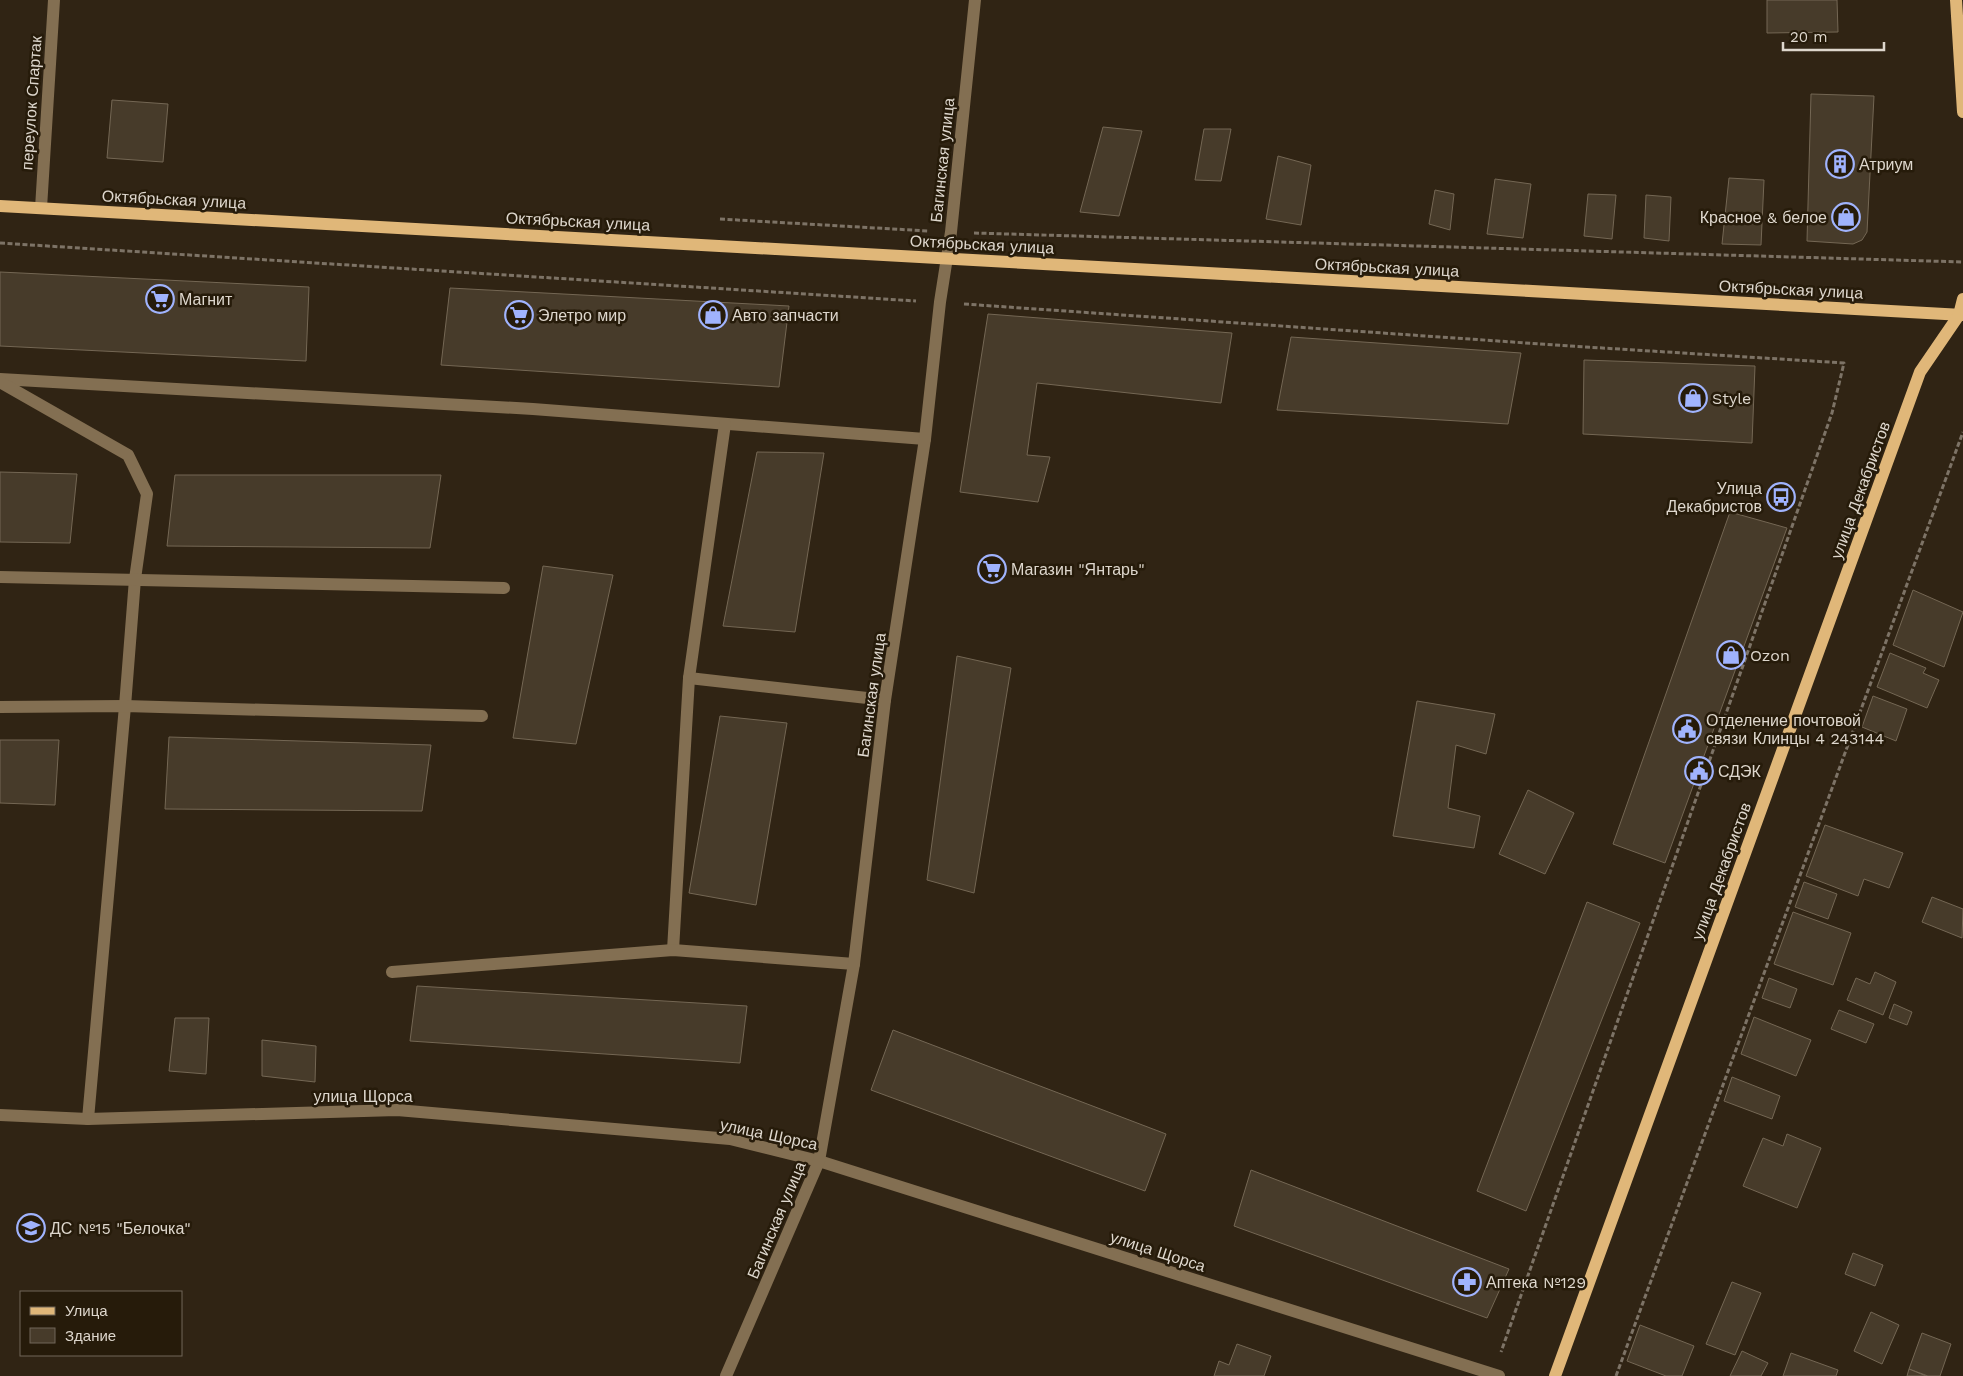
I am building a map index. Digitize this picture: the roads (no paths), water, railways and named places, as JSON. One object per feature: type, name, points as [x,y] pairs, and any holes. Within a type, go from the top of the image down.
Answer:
[{"type":"main road","points":[[1956,0],[1963,112]]},
{"type":"main road","name":"Октябрьская улица","points":[[0,206],[1962,315]]},
{"type":"main road","name":"улица Декабристов","points":[[1555,1376],[1920,372],[1962,315],[1963,299]]},
{"type":"street","name":"переулок Спартак","points":[[41,208],[54,0]]},
{"type":"street","name":"Багинская улица","points":[[726,1376],[819,1161],[854,964],[885,700],[925,438],[940,302],[951,232],[975,0]]},
{"type":"street","points":[[0,381],[533,409],[925,438]]},
{"type":"street","points":[[0,381],[128,455],[147,494],[135,579],[88,1119]]},
{"type":"street","points":[[673,950],[688,678],[725,424]]},
{"type":"street","points":[[0,577],[504,588]]},
{"type":"street","points":[[688,678],[885,700]]},
{"type":"street","points":[[0,707],[125,706],[482,716]]},
{"type":"street","points":[[392,972],[673,950],[854,964]]},
{"type":"street","name":"улица Щорса","points":[[0,1115],[88,1119],[397,1110],[730,1139],[819,1161],[1496,1375]]},
{"type":"place","name":"Атриум","points":[[1840,164]]},
{"type":"place","name":"Красное & белое","points":[[1846,217]]},
{"type":"place","name":"Магнит","points":[[160,299]]},
{"type":"place","name":"Элетро мир","points":[[519,315]]},
{"type":"place","name":"Авто запчасти","points":[[713,315]]},
{"type":"place","name":"Style","points":[[1693,398]]},
{"type":"place","name":"Улица Декабристов","points":[[1781,497]]},
{"type":"place","name":"Магазин \"Янтарь\"","points":[[992,569]]},
{"type":"place","name":"Ozon","points":[[1731,655]]},
{"type":"place","name":"Отделение почтовой связи Клинцы 4 243144","points":[[1687,729]]},
{"type":"place","name":"СДЭК","points":[[1699,771]]},
{"type":"place","name":"ДС №15 \"Белочка\"","points":[[31,1228]]},
{"type":"place","name":"Аптека №129","points":[[1467,1282]]}]
